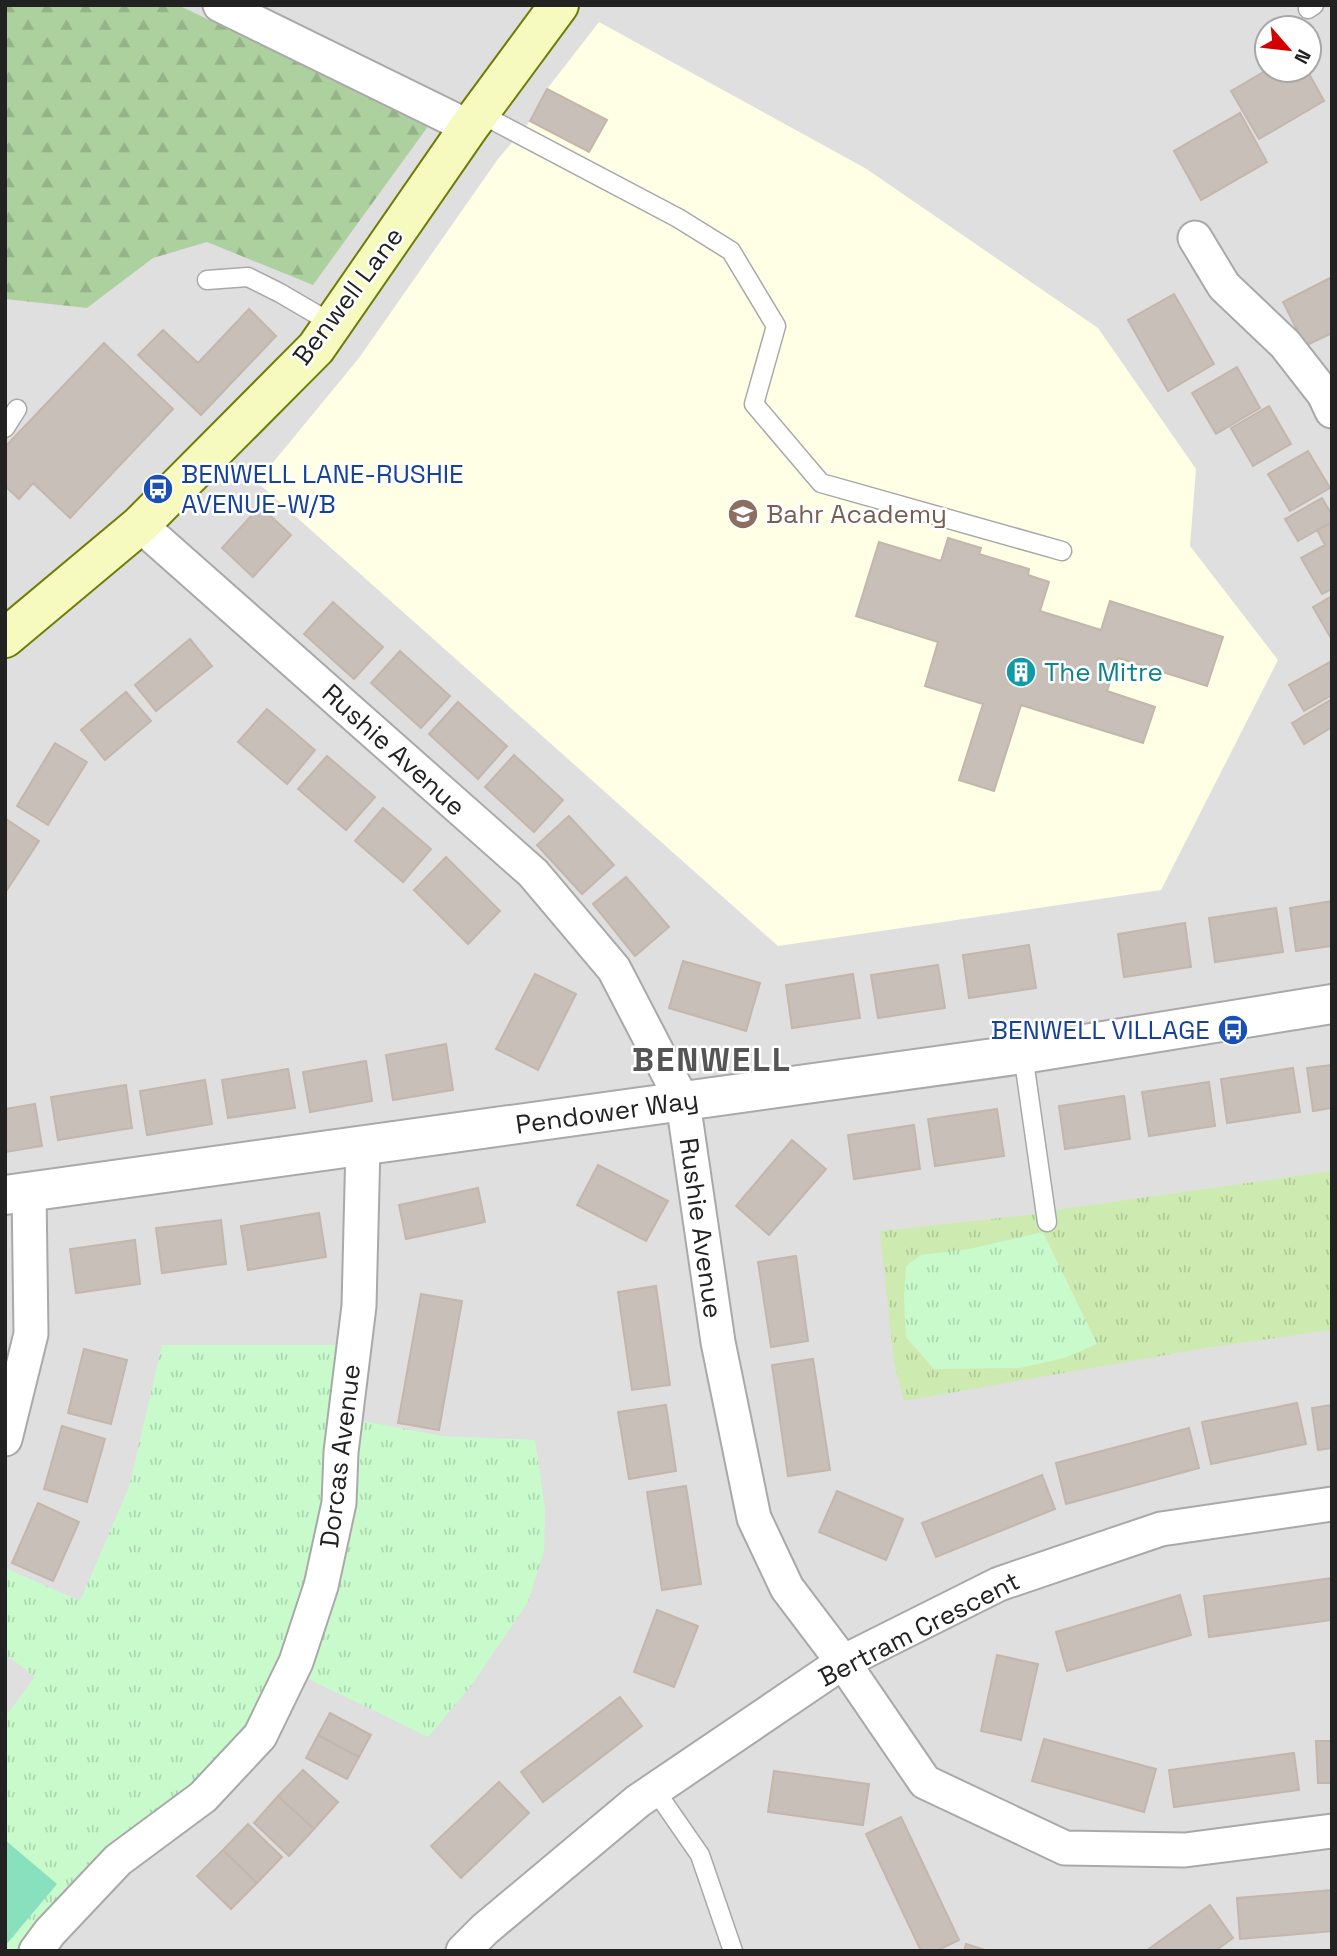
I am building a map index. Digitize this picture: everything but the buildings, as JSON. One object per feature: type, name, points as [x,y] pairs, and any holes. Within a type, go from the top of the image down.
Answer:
[{"type":"main road","name":"Benwell Lane","points":[[5,638],[140,525],[316,348],[474,120],[559,5]]},
{"type":"street","points":[[220,5],[474,120]]},
{"type":"street","points":[[1195,238],[1224,286],[1285,344],[1329,398]]},
{"type":"street","name":"Rushie Avenue","points":[[140,525],[533,873],[614,969],[683,1102],[718,1342],[754,1518],[787,1588],[843,1662],[925,1782],[1065,1848],[1185,1850],[1332,1831]]},
{"type":"street","name":"Pendower Way","points":[[17,1193],[1023,1054],[1332,1004]]},
{"type":"street","name":"Dorcas Avenue","points":[[36,1951],[50,1932],[118,1860],[203,1797],[260,1736],[296,1662],[321,1586],[339,1503],[341,1452],[359,1306],[363,1146]]},
{"type":"street","points":[[5,1439],[31,1334],[17,1193]]},
{"type":"street","name":"Bertram Crescent","points":[[482,1943],[638,1801],[843,1662],[999,1584],[1161,1529],[1332,1504]]},
{"type":"lane","points":[[474,120],[678,218],[731,251],[776,326],[754,404],[821,483],[1062,551]]},
{"type":"lane","points":[[207,280],[248,277],[333,324]]},
{"type":"lane","points":[[5,428],[17,409]]},
{"type":"lane","points":[[1023,1054],[1047,1222]]},
{"type":"lane","points":[[655,1790],[701,1856],[733,1951]]},
{"type":"shaded area","points":[[5,5],[1332,5],[1332,1951],[5,1951]]},
{"type":"shaded area","name":"Bahr Academy","points":[[599,22],[865,168],[1098,328],[1196,469],[1190,546],[1278,660],[1161,890],[778,946],[257,482],[359,358],[498,159],[530,121],[547,89]]},
{"type":"green space","points":[[5,5],[178,5],[429,125],[313,285],[207,242],[153,258],[87,308],[5,299]]},
{"type":"green space","points":[[1332,1171],[1332,1330],[1206,1348],[904,1401],[894,1363],[880,1231],[1037,1214]]},
{"type":"green space","points":[[1043,1232],[1097,1344],[1064,1358],[1020,1368],[934,1369],[906,1337],[906,1266],[921,1255],[969,1249]]},
{"type":"green space","points":[[162,1345],[347,1345],[342,1417],[442,1436],[535,1440],[545,1509],[544,1551],[528,1602],[471,1686],[428,1737],[284,1667],[257,1730],[26,1951],[5,1951],[5,1717],[35,1677],[5,1654],[5,1568],[80,1601],[129,1487]]},
{"type":"green space","points":[[5,1840],[57,1884],[5,1946]]},
{"type":"place","name":"BENWELL LANE-RUSHIE AVENUE-W/B","points":[[158,489]]},
{"type":"place","name":"Bahr Academy","points":[[743,514]]},
{"type":"place","name":"The Mitre","points":[[1021,672]]},
{"type":"place","name":"BENWELL VILLAGE","points":[[1233,1030]]},
{"type":"district","name":"BENWELL","points":[[712,1059]]}]
